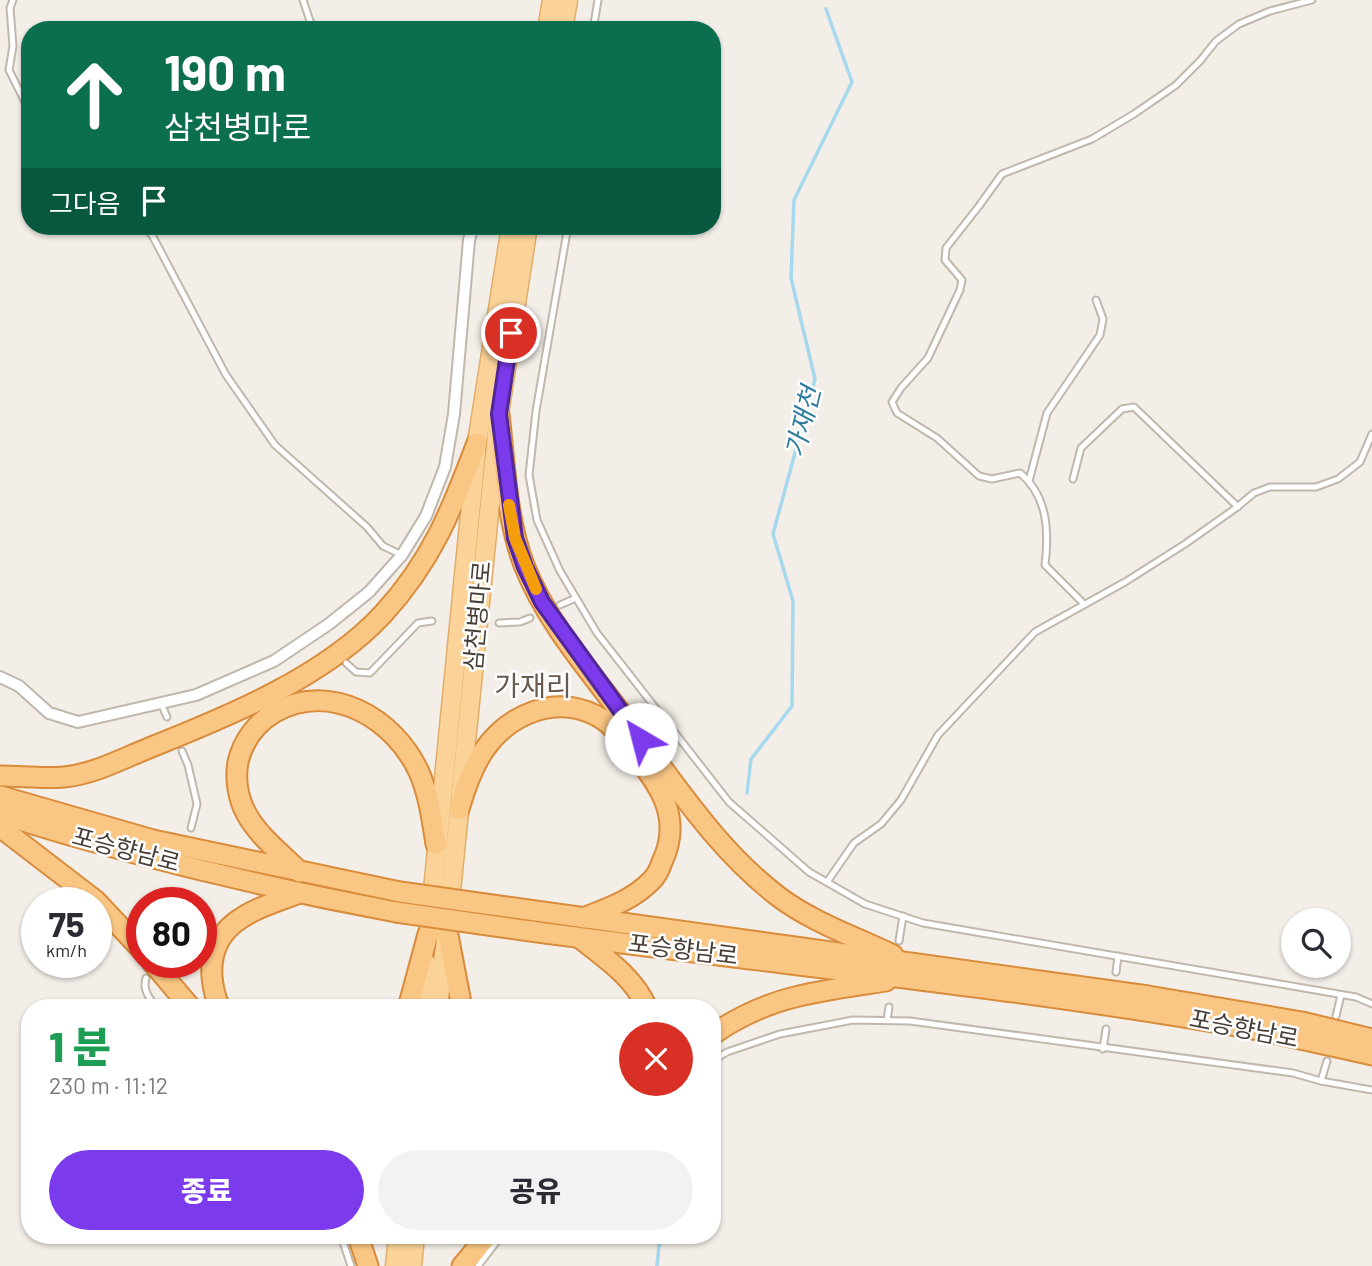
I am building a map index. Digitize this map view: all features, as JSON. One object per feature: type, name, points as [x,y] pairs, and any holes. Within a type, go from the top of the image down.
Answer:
[{"type":"highway","points":[[499,414],[515,538],[542,602],[701,820],[750,874],[782,900],[907,971]]},
{"type":"highway","points":[[0,776],[63,777],[93,771],[201,727],[284,688],[344,648],[382,615],[435,545],[478,443]]},
{"type":"highway","points":[[300,872],[246,814],[238,792],[236,771],[241,750],[253,730],[275,712],[306,701],[327,701],[349,706],[381,723],[394,735],[406,750],[422,780],[429,799],[436,844]]},
{"type":"highway","points":[[460,808],[468,779],[484,750],[515,721],[535,710],[565,706],[581,709],[598,716],[616,730],[662,793],[671,827],[669,848],[654,879],[626,901],[582,918]]},
{"type":"highway","name":"포승향남로","points":[[0,796],[153,840],[400,892],[582,918],[907,971],[1251,1029],[1372,1055]]},
{"type":"highway","name":"포승향남로","points":[[0,814],[146,857],[297,894],[396,912],[580,938],[1149,996],[1302,1022],[1372,1039]]},
{"type":"highway","points":[[0,827],[95,900],[126,933]]},
{"type":"highway","points":[[217,999],[211,966],[215,949],[225,931],[256,909],[297,894]]},
{"type":"highway","points":[[412,999],[438,932]]},
{"type":"highway","points":[[438,932],[459,999]]},
{"type":"highway","points":[[580,938],[629,978],[644,999]]},
{"type":"highway","points":[[721,1029],[750,1011],[779,1000],[907,971]]},
{"type":"highway","points":[[158,978],[181,999]]},
{"type":"highway","points":[[361,1244],[368,1266]]},
{"type":"highway","points":[[462,1266],[480,1244]]},
{"type":"main road","points":[[548,21],[552,0]]},
{"type":"main road","points":[[564,21],[568,0]]},
{"type":"main road","name":"삼천병마로","points":[[438,999],[436,844],[478,443],[510,235]]},
{"type":"main road","name":"삼천병마로","points":[[424,999],[460,808],[499,414],[527,235]]},
{"type":"main road","points":[[395,1266],[397,1244]]},
{"type":"main road","points":[[412,1266],[414,1244]]},
{"type":"street","points":[[0,677],[19,686],[49,713],[78,722],[196,695],[274,661],[315,637],[369,592],[402,555],[426,516],[445,467],[454,414],[470,235]]},
{"type":"lane","points":[[13,0],[10,8],[13,46],[9,70],[21,94]]},
{"type":"lane","points":[[303,0],[310,21]]},
{"type":"lane","points":[[594,21],[598,0]]},
{"type":"lane","points":[[1084,604],[1045,565],[1047,522],[1041,501],[1030,481],[1020,473],[992,479],[979,476],[937,438],[897,413],[892,402],[901,388],[929,358],[960,290],[962,280],[945,260],[946,248],[1002,174],[1092,139],[1134,114],[1176,85],[1216,41],[1239,24],[1270,11],[1312,0]]},
{"type":"lane","points":[[152,235],[226,374],[275,445],[367,527],[383,546],[402,555]]},
{"type":"lane","points":[[566,235],[536,411],[529,475],[537,520],[560,571],[597,633],[729,802],[809,872],[865,904],[923,923],[1356,997],[1372,1004]]},
{"type":"lane","points":[[1030,481],[1047,413],[1100,335],[1103,319],[1096,300]]},
{"type":"lane","points":[[1073,479],[1081,448],[1122,409],[1135,407],[1238,506]]},
{"type":"lane","points":[[827,882],[854,843],[881,824],[901,800],[938,735],[1035,632],[1125,582],[1185,544],[1254,493],[1270,487],[1316,487],[1338,479],[1360,462],[1372,434]]},
{"type":"lane","points":[[560,605],[576,598]]},
{"type":"lane","points":[[499,623],[520,622],[530,618]]},
{"type":"lane","points":[[346,663],[356,672],[370,673],[418,623],[432,621]]},
{"type":"lane","points":[[161,703],[167,717]]},
{"type":"lane","points":[[182,751],[197,804],[191,828]]},
{"type":"lane","points":[[899,941],[903,916]]},
{"type":"lane","points":[[1116,972],[1118,956]]},
{"type":"lane","points":[[146,978],[144,984],[150,999]]},
{"type":"lane","points":[[1336,1016],[1341,995]]},
{"type":"lane","points":[[887,1020],[889,1007]]},
{"type":"lane","points":[[721,1056],[780,1034],[853,1020],[910,1021],[1293,1073],[1372,1090]]},
{"type":"lane","points":[[1104,1049],[1107,1030]]},
{"type":"lane","points":[[1321,1081],[1327,1061]]},
{"type":"lane","points":[[344,1244],[351,1266]]},
{"type":"lane","points":[[478,1266],[495,1244]]},
{"type":"waterway","name":"가재천","points":[[747,793],[751,759],[792,706],[793,601],[773,534],[815,379],[791,278],[794,200],[852,82],[826,9]]},
{"type":"waterway","name":"가재천","points":[[657,1266],[659,1244]]},
{"type":"slow traffic","points":[[509,505],[515,538],[536,589]]},
{"type":"district","name":"가재리","points":[[533,686]]},
{"type":"route","points":[[511,333],[499,414],[515,538],[542,602],[582,661],[641,739]]}]
